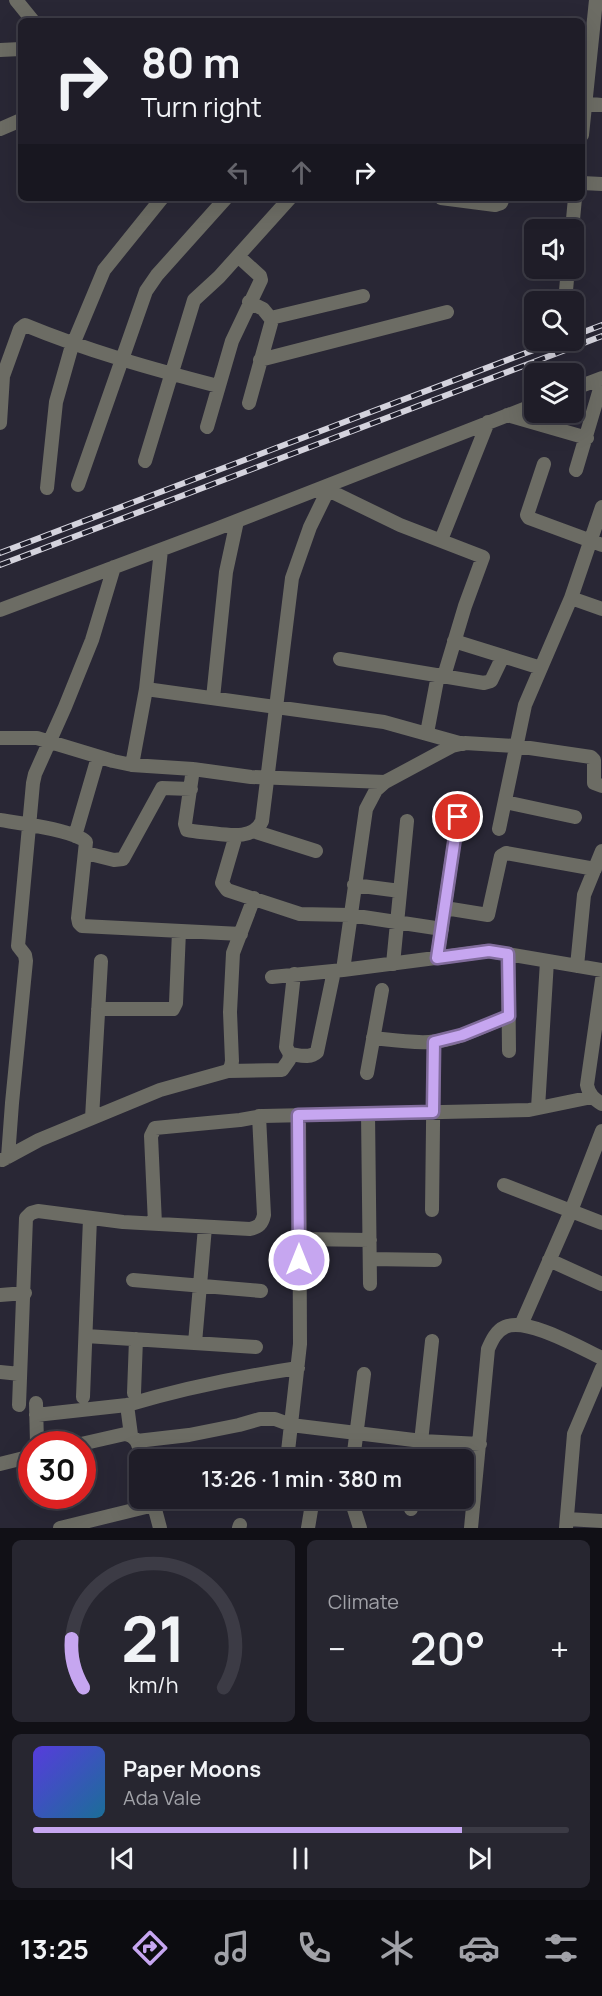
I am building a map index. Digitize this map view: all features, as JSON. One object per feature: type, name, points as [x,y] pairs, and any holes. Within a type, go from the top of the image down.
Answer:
[{"type":"street","points":[[16,0],[31,18]]},
{"type":"street","points":[[585,99],[597,46],[596,0]]},
{"type":"street","points":[[0,50],[18,49]]},
{"type":"street","points":[[585,103],[602,105]]},
{"type":"street","points":[[0,129],[18,121]]},
{"type":"street","points":[[585,183],[602,184]]},
{"type":"street","points":[[47,488],[56,402],[73,345],[104,270],[160,201]]},
{"type":"street","points":[[78,485],[146,291],[157,275],[223,201]]},
{"type":"street","points":[[145,461],[194,300],[238,256],[287,201]]},
{"type":"street","points":[[464,201],[495,205],[502,201]]},
{"type":"street","points":[[573,219],[575,201]]},
{"type":"street","points":[[207,427],[232,341],[259,285],[260,276],[238,256]]},
{"type":"street","points":[[249,403],[272,320],[275,317],[363,296]]},
{"type":"street","points":[[249,303],[263,309],[272,320]]},
{"type":"street","points":[[260,360],[447,312]]},
{"type":"street","points":[[0,423],[1,379],[5,353],[25,325],[73,345],[218,386]]},
{"type":"street","points":[[576,470],[586,438],[597,421],[602,380],[584,386]]},
{"type":"street","points":[[0,610],[330,487],[524,409]]},
{"type":"street","points":[[507,415],[586,438]]},
{"type":"street","points":[[441,540],[488,422]]},
{"type":"street","points":[[544,464],[527,514],[529,518],[596,543]]},
{"type":"street","points":[[330,487],[400,525],[483,556],[441,676],[427,733]]},
{"type":"street","points":[[193,769],[185,828],[191,831],[236,835],[253,831],[259,826],[262,820],[292,578],[310,527],[330,487]]},
{"type":"street","points":[[499,829],[525,705],[596,543],[602,507]]},
{"type":"street","points":[[213,698],[226,572],[237,521]]},
{"type":"street","points":[[132,765],[146,688],[161,550]]},
{"type":"street","points":[[4,1159],[26,961],[18,946],[35,774],[92,640],[114,567]]},
{"type":"street","points":[[571,598],[602,609]]},
{"type":"street","points":[[454,641],[541,668]]},
{"type":"street","points":[[340,659],[487,683],[491,681],[503,656]]},
{"type":"street","points":[[146,688],[384,722],[463,744]]},
{"type":"street","points":[[0,738],[37,738],[132,765],[193,769],[251,777],[385,782]]},
{"type":"street","points":[[294,974],[285,1043],[290,1054],[310,1056],[317,1052],[339,970],[351,915],[366,809],[376,790],[385,782],[452,746],[463,744],[516,746],[591,757],[594,760],[592,780],[602,786]]},
{"type":"street","points":[[75,836],[98,757]]},
{"type":"street","points":[[86,853],[123,860],[162,788],[191,789]]},
{"type":"street","points":[[505,802],[575,817]]},
{"type":"street","points":[[437,958],[458,817]]},
{"type":"street","points":[[0,820],[75,836],[86,842],[78,918],[82,926],[241,933]]},
{"type":"street","points":[[393,964],[407,821]]},
{"type":"street","points":[[253,831],[316,851]]},
{"type":"street","points":[[236,835],[222,883],[234,893],[300,914],[351,915],[442,929]]},
{"type":"street","points":[[577,966],[582,902],[602,851]]},
{"type":"street","points":[[445,908],[488,915],[501,856],[506,853],[595,869]]},
{"type":"street","points":[[354,885],[400,891]]},
{"type":"street","points":[[587,888],[602,890]]},
{"type":"street","points":[[228,1071],[232,1061],[230,1012],[233,953],[254,898]]},
{"type":"street","points":[[98,1009],[173,1009],[176,1003],[179,931]]},
{"type":"street","points":[[272,977],[489,951],[602,970]]},
{"type":"street","points":[[508,954],[509,1051]]},
{"type":"street","points":[[92,1118],[101,961]]},
{"type":"street","points":[[538,1108],[547,961]]},
{"type":"street","points":[[597,1101],[588,1092],[587,1085],[597,1044],[602,980]]},
{"type":"street","points":[[367,1073],[382,990]]},
{"type":"street","points":[[373,1038],[434,1042],[462,1035],[509,1016]]},
{"type":"street","points":[[432,1210],[434,1042]]},
{"type":"street","points":[[4,1159],[39,1140],[160,1090],[228,1071],[282,1070],[290,1054]]},
{"type":"street","points":[[155,1224],[151,1136],[155,1128],[260,1116],[529,1110],[597,1101]]},
{"type":"street","points":[[368,1113],[370,1284]]},
{"type":"street","points":[[288,1449],[300,1344],[298,1115]]},
{"type":"street","points":[[20,1405],[26,1218],[38,1211],[155,1224],[250,1229],[258,1227],[264,1215],[260,1116]]},
{"type":"street","points":[[521,1325],[571,1211],[596,1163],[602,1131]]},
{"type":"street","points":[[504,1185],[602,1223]]},
{"type":"street","points":[[83,1397],[90,1218]]},
{"type":"street","points":[[195,1343],[205,1227]]},
{"type":"street","points":[[299,1239],[369,1240]]},
{"type":"street","points":[[370,1259],[435,1260]]},
{"type":"street","points":[[549,1260],[602,1284]]},
{"type":"street","points":[[133,1280],[261,1291]]},
{"type":"street","points":[[0,1295],[25,1293]]},
{"type":"street","points":[[471,1528],[488,1348],[492,1339],[499,1330],[512,1325],[521,1325],[537,1329],[602,1358]]},
{"type":"street","points":[[86,1336],[256,1347]]},
{"type":"street","points":[[136,1339],[130,1399],[134,1438],[138,1449]]},
{"type":"street","points":[[421,1449],[432,1341]]},
{"type":"street","points":[[37,1431],[36,1409],[130,1399],[215,1381],[297,1368]]},
{"type":"street","points":[[602,1368],[574,1434],[567,1523],[602,1521]]},
{"type":"street","points":[[0,1372],[21,1374]]},
{"type":"street","points":[[355,1449],[364,1374]]},
{"type":"street","points":[[96,1441],[125,1434],[134,1438],[189,1435],[260,1419],[275,1419],[291,1425],[422,1441],[480,1444]]},
{"type":"street","points":[[0,1464],[18,1460]]},
{"type":"street","points":[[60,1528],[129,1509]]},
{"type":"street","points":[[155,1509],[160,1528]]},
{"type":"street","points":[[308,1528],[311,1509]]},
{"type":"street","points":[[354,1509],[360,1528]]},
{"type":"railway","points":[[584,332],[602,325]]},
{"type":"railway","points":[[0,565],[602,336]]},
{"type":"railway","points":[[0,553],[531,351]]},
{"type":"route","points":[[299,1260],[298,1115],[433,1112],[434,1042],[462,1035],[509,1016],[508,954],[489,951],[437,958],[458,817]]}]
